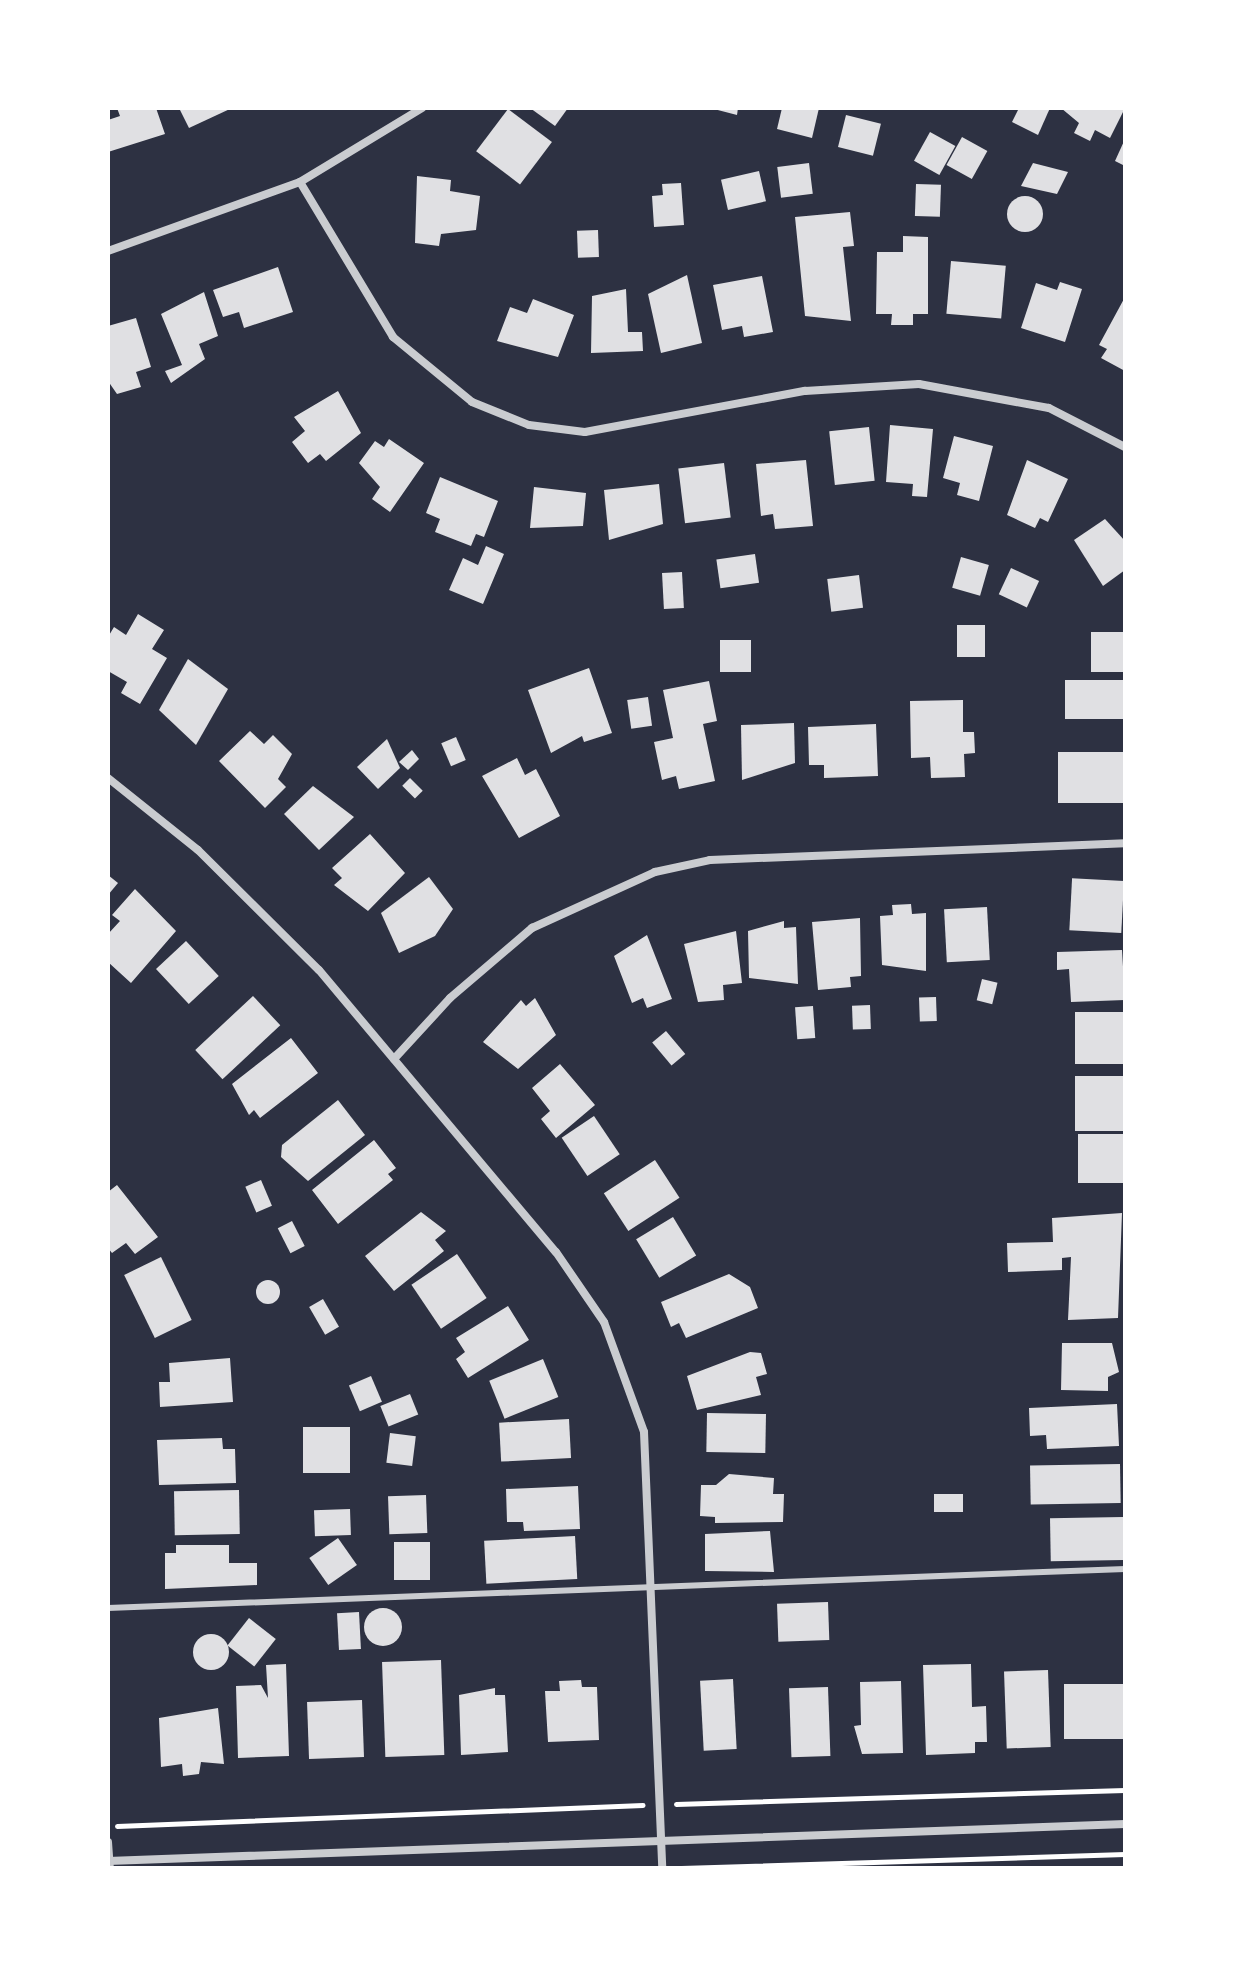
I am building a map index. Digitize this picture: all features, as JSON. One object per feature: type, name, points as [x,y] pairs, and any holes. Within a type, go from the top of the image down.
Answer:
[{"type":"street","points":[[108,251],[300,182],[422,108]]},
{"type":"street","points":[[300,182],[393,337],[472,402],[529,425],[585,432],[805,391],[919,384],[1049,408],[1125,447]]},
{"type":"street","points":[[108,778],[260,908],[394,1059],[556,1252],[622,1357],[644,1432],[662,1868]]},
{"type":"street","points":[[394,1059],[450,998],[532,928],[655,872],[710,860],[1125,843]]},
{"type":"street","points":[[108,1842],[109,1863],[660,1839],[1125,1824]]},
{"type":"lane","points":[[108,1608],[1125,1569]]},
{"type":"path","points":[[108,1827],[1125,1790]]},
{"type":"path","points":[[672,1868],[1125,1854]]},
{"type":"building","points":[[117,108],[156,108],[165,134],[108,152],[108,120],[120,116]]},
{"type":"building","points":[[179,108],[232,108],[189,128]]},
{"type":"building","points":[[530,108],[568,108],[555,126]]},
{"type":"building","points":[[710,108],[738,108],[737,115]]},
{"type":"building","points":[[782,108],[819,108],[812,138],[777,129]]},
{"type":"building","points":[[1019,108],[1050,108],[1038,135],[1012,122]]},
{"type":"building","points":[[1061,108],[1125,108],[1110,138],[1095,130],[1090,141],[1074,133],[1079,123]]},
{"type":"building","points":[[508,109],[552,142],[520,184],[476,151]]},
{"type":"building","points":[[846,115],[881,124],[873,156],[838,147]]},
{"type":"building","points":[[930,132],[955,146],[939,175],[914,161]]},
{"type":"building","points":[[962,137],[987,151],[972,179],[946,165]]},
{"type":"building","points":[[1125,139],[1125,166],[1115,161]]},
{"type":"building","points":[[809,163],[813,194],[781,198],[777,167]]},
{"type":"building","points":[[1033,163],[1068,172],[1057,194],[1021,186]]},
{"type":"building","points":[[759,171],[766,201],[728,210],[721,180]]},
{"type":"building","points":[[417,176],[451,180],[450,191],[480,196],[476,230],[441,234],[439,246],[415,243]]},
{"type":"building","points":[[681,183],[684,225],[654,227],[652,196],[663,195],[662,184]]},
{"type":"building","points":[[916,184],[941,185],[940,217],[915,216]]},
{"type":"building","points":[[1025,196],[1037,202],[1043,214],[1037,226],[1025,232],[1013,226],[1007,214],[1013,202]]},
{"type":"building","points":[[850,212],[854,246],[843,247],[851,321],[805,316],[795,217]]},
{"type":"building","points":[[598,230],[599,257],[578,258],[577,231]]},
{"type":"building","points":[[903,236],[928,237],[928,314],[913,314],[913,325],[891,325],[892,314],[876,314],[877,252],[903,252]]},
{"type":"building","points":[[951,261],[1006,266],[1001,319],[946,314]]},
{"type":"building","points":[[278,267],[293,312],[244,328],[239,312],[223,317],[213,290]]},
{"type":"building","points":[[687,275],[702,343],[661,353],[648,294]]},
{"type":"building","points":[[762,276],[773,332],[744,337],[742,326],[722,330],[713,285]]},
{"type":"building","points":[[1060,282],[1082,289],[1065,342],[1021,328],[1036,283],[1057,290]]},
{"type":"building","points":[[626,289],[628,332],[642,332],[643,351],[591,353],[592,296]]},
{"type":"building","points":[[204,292],[218,336],[199,344],[205,359],[171,383],[165,371],[182,365],[161,314]]},
{"type":"building","points":[[1125,297],[1125,371],[1101,358],[1107,349],[1099,345]]},
{"type":"building","points":[[533,299],[574,315],[558,357],[497,341],[510,307],[527,313]]},
{"type":"building","points":[[136,318],[151,367],[136,372],[141,387],[117,394],[108,381],[108,326]]},
{"type":"building","points":[[338,391],[361,433],[326,461],[320,454],[308,463],[292,442],[305,431],[294,417]]},
{"type":"building","points":[[890,425],[933,429],[927,497],[912,496],[913,484],[886,482]]},
{"type":"building","points":[[869,427],[875,481],[835,485],[829,431]]},
{"type":"building","points":[[954,436],[993,446],[979,501],[957,495],[960,483],[943,478]]},
{"type":"building","points":[[389,439],[424,463],[390,512],[372,499],[380,487],[359,463],[375,441],[384,447]]},
{"type":"building","points":[[806,460],[813,526],[775,529],[773,514],[761,516],[756,464]]},
{"type":"building","points":[[1027,460],[1068,479],[1048,522],[1040,518],[1035,528],[1007,515]]},
{"type":"building","points":[[724,463],[731,518],[685,523],[678,469]]},
{"type":"building","points":[[440,477],[498,501],[484,537],[476,534],[471,546],[435,532],[440,519],[426,513]]},
{"type":"building","points":[[659,484],[663,524],[609,540],[604,490]]},
{"type":"building","points":[[534,487],[586,493],[583,526],[530,528]]},
{"type":"building","points":[[1105,519],[1125,541],[1125,570],[1103,586],[1074,540]]},
{"type":"building","points":[[486,546],[504,554],[483,604],[449,590],[463,558],[478,565]]},
{"type":"building","points":[[755,554],[759,583],[720,588],[716,559]]},
{"type":"building","points":[[961,557],[989,565],[980,596],[952,588]]},
{"type":"building","points":[[1011,568],[1039,581],[1027,607],[999,594]]},
{"type":"building","points":[[682,572],[684,608],[664,609],[662,573]]},
{"type":"building","points":[[859,575],[863,608],[831,612],[827,579]]},
{"type":"building","points":[[138,614],[164,630],[152,649],[167,658],[140,704],[121,693],[127,682],[108,671],[108,637],[114,627],[126,635]]},
{"type":"building","points":[[957,625],[985,625],[985,657],[957,657]]},
{"type":"building","points":[[1091,632],[1125,632],[1125,672],[1091,672]]},
{"type":"building","points":[[720,640],[751,640],[751,672],[720,672]]},
{"type":"building","points":[[188,659],[228,689],[196,745],[159,710]]},
{"type":"building","points":[[589,668],[612,733],[584,742],[582,736],[551,753],[528,690]]},
{"type":"building","points":[[1065,680],[1125,680],[1125,719],[1065,719]]},
{"type":"building","points":[[709,681],[717,721],[703,724],[715,781],[679,789],[676,776],[662,780],[654,742],[673,738],[663,690]]},
{"type":"building","points":[[648,697],[652,726],[631,729],[627,700]]},
{"type":"building","points":[[963,700],[963,732],[974,732],[975,753],[964,754],[965,777],[931,778],[930,757],[911,758],[910,701]]},
{"type":"building","points":[[794,723],[795,763],[742,780],[741,725]]},
{"type":"building","points":[[876,724],[878,776],[824,778],[824,765],[809,765],[808,727]]},
{"type":"building","points":[[250,731],[264,744],[273,735],[292,754],[278,779],[286,787],[265,808],[219,761]]},
{"type":"building","points":[[456,737],[466,760],[451,766],[441,743]]},
{"type":"building","points":[[387,739],[400,768],[378,789],[357,767]]},
{"type":"building","points":[[412,750],[419,759],[408,770],[399,762]]},
{"type":"building","points":[[1058,752],[1125,752],[1125,803],[1058,803]]},
{"type":"building","points":[[517,758],[525,775],[536,769],[560,816],[519,838],[482,776]]},
{"type":"building","points":[[410,778],[423,791],[415,799],[402,786]]},
{"type":"building","points":[[313,786],[354,817],[319,850],[284,814]]},
{"type":"building","points":[[370,834],[405,873],[368,911],[334,885],[342,878],[332,868]]},
{"type":"building","points":[[108,875],[118,883],[108,895]]},
{"type":"building","points":[[429,877],[453,909],[435,936],[399,953],[381,913]]},
{"type":"building","points":[[1072,878],[1124,881],[1121,933],[1069,930]]},
{"type":"building","points":[[135,889],[176,931],[131,983],[108,962],[108,934],[120,921],[112,915]]},
{"type":"building","points":[[911,904],[912,914],[926,913],[926,971],[882,965],[880,916],[893,915],[892,905]]},
{"type":"building","points":[[987,907],[990,960],[947,962],[944,909]]},
{"type":"building","points":[[860,918],[861,976],[850,977],[851,987],[818,990],[812,922]]},
{"type":"building","points":[[784,921],[784,928],[796,927],[798,984],[749,978],[748,931]]},
{"type":"building","points":[[736,931],[742,983],[723,985],[724,1000],[698,1002],[684,944]]},
{"type":"building","points":[[647,935],[672,999],[647,1008],[643,998],[632,1003],[614,956]]},
{"type":"building","points":[[186,941],[219,976],[189,1004],[156,969]]},
{"type":"building","points":[[1122,950],[1125,1000],[1071,1002],[1069,969],[1057,970],[1057,952]]},
{"type":"building","points":[[982,979],[998,983],[992,1004],[977,1000]]},
{"type":"building","points":[[253,996],[280,1025],[223,1079],[195,1050]]},
{"type":"building","points":[[936,997],[937,1021],[920,1022],[919,998]]},
{"type":"building","points":[[535,998],[556,1035],[518,1069],[483,1042],[521,1000],[526,1006]]},
{"type":"building","points":[[870,1005],[871,1029],[853,1030],[852,1006]]},
{"type":"building","points":[[813,1006],[815,1038],[797,1039],[795,1007]]},
{"type":"building","points":[[1075,1012],[1125,1012],[1125,1064],[1075,1064]]},
{"type":"building","points":[[666,1031],[685,1054],[671,1066],[652,1043]]},
{"type":"building","points":[[291,1038],[318,1073],[260,1118],[254,1110],[249,1115],[232,1084]]},
{"type":"building","points":[[560,1064],[595,1105],[556,1138],[541,1119],[550,1111],[532,1088]]},
{"type":"building","points":[[1075,1076],[1125,1076],[1125,1131],[1075,1131]]},
{"type":"building","points":[[338,1100],[365,1135],[308,1181],[281,1157],[282,1145]]},
{"type":"building","points":[[594,1116],[620,1154],[587,1176],[562,1138]]},
{"type":"building","points":[[1078,1134],[1125,1134],[1125,1183],[1078,1183]]},
{"type":"building","points":[[374,1140],[396,1168],[388,1174],[393,1180],[338,1224],[312,1190]]},
{"type":"building","points":[[655,1160],[680,1198],[628,1231],[604,1193]]},
{"type":"building","points":[[261,1180],[272,1206],[256,1212],[245,1187]]},
{"type":"building","points":[[117,1185],[158,1237],[135,1254],[126,1243],[112,1253],[108,1248],[108,1192]]},
{"type":"building","points":[[421,1212],[446,1231],[435,1240],[444,1251],[394,1291],[365,1256]]},
{"type":"building","points":[[1122,1213],[1118,1318],[1068,1320],[1071,1257],[1062,1258],[1062,1270],[1008,1272],[1007,1243],[1053,1242],[1052,1218]]},
{"type":"building","points":[[673,1217],[696,1256],[659,1278],[636,1239]]},
{"type":"building","points":[[292,1221],[305,1246],[290,1253],[278,1228]]},
{"type":"building","points":[[457,1254],[487,1298],[441,1329],[411,1285]]},
{"type":"building","points":[[161,1257],[192,1320],[155,1338],[124,1275]]},
{"type":"building","points":[[729,1274],[750,1287],[758,1308],[686,1338],[679,1323],[671,1327],[661,1302]]},
{"type":"building","points":[[268,1280],[277,1283],[280,1292],[277,1301],[268,1304],[259,1301],[256,1292],[259,1283]]},
{"type":"building","points":[[323,1299],[339,1327],[325,1335],[309,1307]]},
{"type":"building","points":[[508,1306],[529,1340],[468,1378],[456,1359],[465,1352],[456,1338]]},
{"type":"building","points":[[1062,1343],[1112,1343],[1119,1372],[1108,1377],[1108,1391],[1061,1390]]},
{"type":"building","points":[[750,1352],[761,1353],[767,1374],[756,1377],[761,1395],[697,1410],[687,1376]]},
{"type":"building","points":[[230,1358],[233,1402],[160,1407],[159,1382],[170,1382],[169,1363]]},
{"type":"building","points":[[543,1359],[558,1397],[505,1419],[489,1381]]},
{"type":"building","points":[[371,1376],[382,1402],[360,1411],[349,1385]]},
{"type":"building","points":[[410,1394],[418,1414],[389,1426],[380,1406]]},
{"type":"building","points":[[1117,1404],[1119,1446],[1047,1449],[1046,1435],[1030,1436],[1029,1408]]},
{"type":"building","points":[[707,1413],[766,1414],[765,1453],[706,1452]]},
{"type":"building","points":[[569,1419],[571,1458],[501,1462],[499,1423]]},
{"type":"building","points":[[303,1427],[350,1427],[350,1473],[303,1473]]},
{"type":"building","points":[[390,1433],[416,1436],[412,1466],[386,1463]]},
{"type":"building","points":[[222,1438],[223,1449],[235,1449],[236,1483],[159,1485],[157,1440]]},
{"type":"building","points":[[1120,1464],[1121,1503],[1031,1505],[1030,1466]]},
{"type":"building","points":[[729,1474],[774,1478],[773,1494],[784,1494],[783,1522],[715,1523],[715,1517],[700,1516],[701,1485],[716,1485]]},
{"type":"building","points":[[578,1486],[580,1529],[524,1531],[523,1522],[507,1522],[506,1489]]},
{"type":"building","points":[[239,1490],[240,1534],[175,1535],[174,1491]]},
{"type":"building","points":[[934,1494],[963,1494],[963,1512],[934,1512]]},
{"type":"building","points":[[426,1495],[427,1533],[389,1534],[388,1496]]},
{"type":"building","points":[[350,1509],[351,1535],[315,1536],[314,1510]]},
{"type":"building","points":[[1123,1517],[1124,1560],[1051,1561],[1050,1518]]},
{"type":"building","points":[[770,1531],[774,1572],[705,1571],[705,1534]]},
{"type":"building","points":[[575,1536],[577,1579],[486,1584],[484,1541]]},
{"type":"building","points":[[338,1538],[357,1565],[328,1585],[309,1558]]},
{"type":"building","points":[[394,1542],[430,1542],[430,1580],[394,1580]]},
{"type":"building","points":[[176,1545],[229,1545],[229,1563],[257,1563],[257,1585],[165,1589],[165,1553],[176,1553]]},
{"type":"building","points":[[828,1602],[829,1640],[778,1642],[777,1604]]},
{"type":"building","points":[[383,1608],[396,1614],[402,1627],[396,1640],[383,1646],[370,1640],[364,1627],[370,1614]]},
{"type":"building","points":[[359,1612],[361,1649],[339,1650],[337,1613]]},
{"type":"building","points":[[249,1618],[276,1639],[254,1667],[227,1646]]},
{"type":"building","points":[[211,1634],[224,1639],[229,1652],[224,1665],[211,1670],[198,1665],[193,1652],[198,1639]]},
{"type":"building","points":[[441,1660],[444,1755],[385,1757],[382,1662]]},
{"type":"building","points":[[286,1664],[289,1756],[238,1758],[236,1686],[261,1685],[268,1698],[266,1665]]},
{"type":"building","points":[[971,1664],[972,1707],[986,1706],[987,1742],[975,1742],[975,1753],[926,1755],[923,1665]]},
{"type":"building","points":[[1048,1670],[1051,1747],[1007,1748],[1004,1672]]},
{"type":"building","points":[[733,1679],[737,1749],[704,1751],[700,1681]]},
{"type":"building","points":[[581,1680],[582,1687],[597,1687],[599,1740],[548,1742],[545,1691],[560,1691],[559,1681]]},
{"type":"building","points":[[901,1681],[903,1753],[862,1754],[854,1726],[861,1725],[860,1682]]},
{"type":"building","points":[[1064,1684],[1125,1684],[1125,1739],[1064,1739]]},
{"type":"building","points":[[828,1687],[830,1756],[791,1757],[789,1688]]},
{"type":"building","points":[[495,1688],[495,1695],[505,1695],[508,1752],[461,1755],[459,1695]]},
{"type":"building","points":[[362,1700],[364,1757],[309,1759],[307,1702]]},
{"type":"building","points":[[218,1708],[224,1764],[201,1762],[199,1774],[183,1776],[182,1764],[161,1767],[159,1718]]}]
